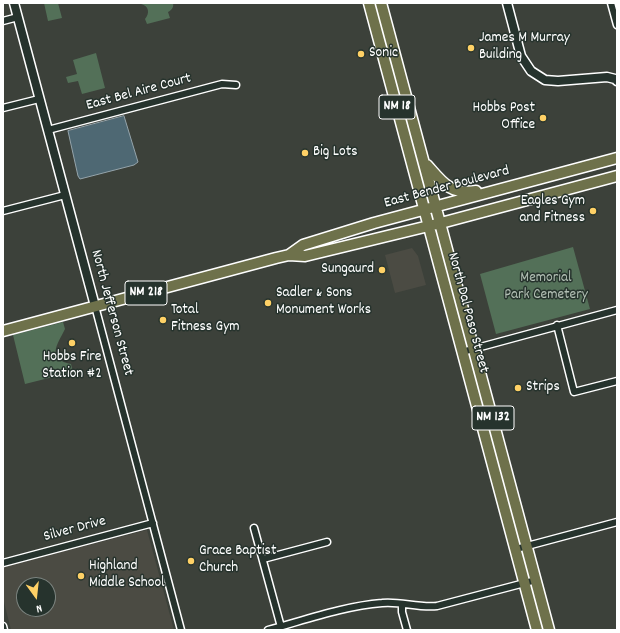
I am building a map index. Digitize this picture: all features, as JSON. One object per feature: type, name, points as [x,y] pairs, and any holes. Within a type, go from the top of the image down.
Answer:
[{"type":"main road","name":"North Dal Paso Street","points":[[369,3],[537,630]]},
{"type":"main road","name":"North Dal Paso Street","points":[[381,3],[549,630]]},
{"type":"main road","name":"East Bender Boulevard","points":[[289,255],[303,245],[374,223],[617,158]]},
{"type":"main road","points":[[424,162],[438,179],[450,188],[461,192],[488,192]]},
{"type":"main road","name":"East Bender Boulevard","points":[[3,331],[289,255],[305,256],[441,224],[617,176]]},
{"type":"main road","points":[[533,180],[534,199]]},
{"type":"street","name":"North Jefferson Street","points":[[14,3],[96,306],[181,630]]},
{"type":"street","points":[[508,3],[521,56],[533,73],[545,80],[558,81],[607,77],[617,81]]},
{"type":"street","points":[[611,3],[617,25]]},
{"type":"street","points":[[3,21],[18,17]]},
{"type":"street","name":"East Bel Aire Court","points":[[48,130],[222,84],[236,85]]},
{"type":"street","points":[[3,108],[39,98]]},
{"type":"street","points":[[3,212],[65,195]]},
{"type":"street","points":[[462,352],[617,310]]},
{"type":"street","points":[[558,325],[574,392],[617,381]]},
{"type":"street","points":[[516,549],[617,522]]},
{"type":"street","name":"Silver Drive","points":[[3,562],[153,523]]},
{"type":"street","points":[[254,528],[281,627]]},
{"type":"street","points":[[263,560],[327,542]]},
{"type":"street","points":[[268,630],[345,609],[366,605],[390,602],[428,607],[437,606],[536,580]]},
{"type":"street","points":[[402,604],[402,612],[407,630]]},
{"type":"street","points":[[3,626],[4,630]]},
{"type":"shaded area","points":[[412,248],[418,256],[426,285],[395,293],[385,255]]},
{"type":"shaded area","name":"Highland Middle School","points":[[147,530],[174,630],[11,630],[3,598],[3,567]]},
{"type":"green space","points":[[44,3],[58,3],[62,18],[48,21]]},
{"type":"green space","points":[[141,3],[173,3],[171,10],[168,12],[170,18],[147,24],[145,19],[148,14],[148,10],[146,6]]},
{"type":"green space","points":[[96,53],[105,88],[82,94],[78,81],[68,83],[66,77],[77,74],[73,60]]},
{"type":"green space","name":"Memorial Park Cemetery","points":[[573,247],[590,309],[496,334],[480,274]]},
{"type":"green space","points":[[63,322],[65,329],[57,346],[56,355],[58,359],[63,362],[71,364],[73,372],[25,384],[13,335]]},
{"type":"water","points":[[124,116],[138,162],[134,165],[80,179],[78,176],[68,131]]},
{"type":"place","name":"James M Murray Building","points":[[471,48]]},
{"type":"place","name":"Sonic","points":[[361,54]]},
{"type":"place","name":"Hobbs Post Office","points":[[543,118]]},
{"type":"place","name":"Big Lots","points":[[305,153]]},
{"type":"place","name":"Eagles Gym and Fitness","points":[[593,211]]},
{"type":"place","name":"Sungaurd","points":[[382,270]]},
{"type":"place","name":"Sadler & Sons Monument Works","points":[[268,303]]},
{"type":"place","name":"Total Fitness Gym","points":[[163,320]]},
{"type":"place","name":"Hobbs Fire Station #2","points":[[72,343]]},
{"type":"place","name":"Strips","points":[[518,388]]},
{"type":"place","name":"Grace Baptist Church","points":[[191,561]]},
{"type":"place","name":"Highland Middle School","points":[[81,576]]}]
